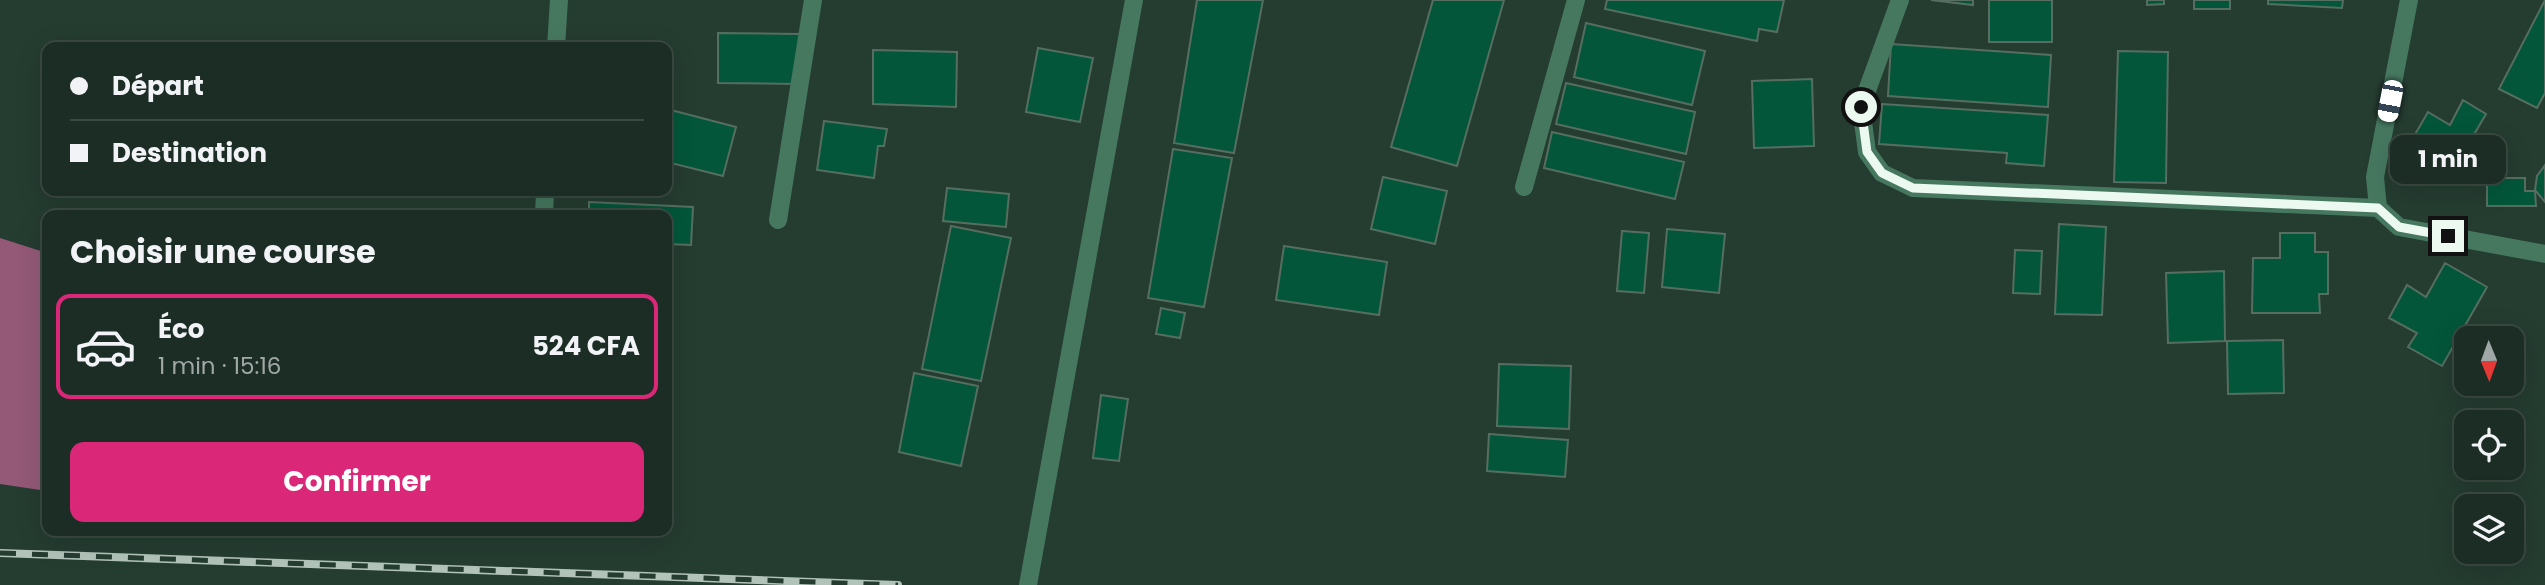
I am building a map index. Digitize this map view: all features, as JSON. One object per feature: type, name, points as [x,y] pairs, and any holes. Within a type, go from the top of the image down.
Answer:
[{"type":"street","points":[[556,42],[559,0]]},
{"type":"street","points":[[778,220],[813,0]]},
{"type":"street","points":[[1028,585],[1134,0]]},
{"type":"street","points":[[1524,187],[1576,0]]},
{"type":"street","points":[[1900,0],[1861,107],[1867,152],[1882,173],[1913,188],[2378,208],[2399,227],[2545,254]]},
{"type":"street","points":[[2378,208],[2375,177],[2409,0]]},
{"type":"shaded area","points":[[0,238],[42,251],[42,490],[0,484]]},
{"type":"building","points":[[1197,0],[1263,0],[1234,153],[1174,143]]},
{"type":"building","points":[[1433,0],[1504,0],[1457,166],[1391,147]]},
{"type":"building","points":[[1607,0],[1784,0],[1777,32],[1759,29],[1757,41],[1605,9]]},
{"type":"building","points":[[1931,0],[1973,0],[1973,5]]},
{"type":"building","points":[[1989,0],[2052,0],[2052,42],[1989,42]]},
{"type":"building","points":[[2147,0],[2164,0],[2164,4],[2147,5]]},
{"type":"building","points":[[2194,0],[2230,0],[2230,9],[2194,9]]},
{"type":"building","points":[[2268,0],[2343,0],[2342,8],[2268,4]]},
{"type":"building","points":[[2545,0],[2545,93],[2537,108],[2499,89]]},
{"type":"building","points":[[1586,23],[1705,51],[1692,105],[1574,77]]},
{"type":"building","points":[[718,33],[800,34],[799,84],[718,83]]},
{"type":"building","points":[[1891,44],[2051,55],[2048,107],[1888,96]]},
{"type":"building","points":[[1038,48],[1093,58],[1080,122],[1026,112]]},
{"type":"building","points":[[873,50],[957,52],[956,107],[873,104]]},
{"type":"building","points":[[2118,51],[2168,52],[2166,183],[2114,182]]},
{"type":"building","points":[[1812,79],[1814,146],[1754,148],[1752,81]]},
{"type":"building","points":[[1566,83],[1695,112],[1686,154],[1556,124]]},
{"type":"building","points":[[2463,100],[2486,114],[2446,182],[2402,157],[2428,112],[2450,125]]},
{"type":"building","points":[[1882,104],[2048,115],[2044,166],[2006,163],[2007,153],[1879,144]]},
{"type":"building","points":[[672,110],[736,127],[723,176],[672,163]]},
{"type":"building","points":[[824,121],[887,129],[884,146],[878,146],[874,178],[817,170]]},
{"type":"building","points":[[1552,132],[1684,162],[1675,199],[1544,168]]},
{"type":"building","points":[[1173,149],[1232,158],[1204,307],[1148,298]]},
{"type":"building","points":[[2545,165],[2545,202],[2535,190],[2537,176]]},
{"type":"building","points":[[1383,177],[1447,191],[1435,244],[1371,229]]},
{"type":"building","points":[[2487,178],[2525,178],[2525,191],[2535,191],[2536,206],[2487,206]]},
{"type":"building","points":[[947,188],[1009,194],[1006,227],[943,221]]},
{"type":"building","points":[[589,202],[693,207],[691,245],[672,244],[672,210],[589,210]]},
{"type":"building","points":[[2059,224],[2106,227],[2102,315],[2055,314]]},
{"type":"building","points":[[951,226],[1011,238],[981,381],[922,369]]},
{"type":"building","points":[[1667,229],[1725,234],[1719,293],[1662,287]]},
{"type":"building","points":[[1622,231],[1649,233],[1644,293],[1617,291]]},
{"type":"building","points":[[2280,233],[2315,233],[2315,252],[2328,252],[2328,294],[2319,294],[2320,313],[2252,313],[2253,258],[2280,258]]},
{"type":"building","points":[[1284,246],[1387,262],[1379,315],[1276,300]]},
{"type":"building","points":[[2015,250],[2042,251],[2040,294],[2013,293]]},
{"type":"building","points":[[2445,263],[2487,287],[2465,326],[2454,326],[2454,345],[2442,366],[2408,347],[2417,333],[2389,318],[2407,285],[2426,297]]},
{"type":"building","points":[[2224,271],[2225,341],[2168,343],[2166,273]]},
{"type":"building","points":[[1161,308],[1185,313],[1180,338],[1156,334]]},
{"type":"building","points":[[2283,340],[2284,393],[2228,394],[2227,341]]},
{"type":"building","points":[[1499,364],[1571,366],[1569,429],[1497,426]]},
{"type":"building","points":[[914,373],[978,386],[961,466],[899,452]]},
{"type":"building","points":[[1101,395],[1128,399],[1119,461],[1093,458]]},
{"type":"building","points":[[1489,434],[1568,440],[1565,477],[1487,471]]},
{"type":"railway","points":[[0,553],[898,585]]},
{"type":"route","points":[[1861,107],[1867,152],[1882,173],[1913,188],[2378,208],[2399,227],[2448,236]]}]
